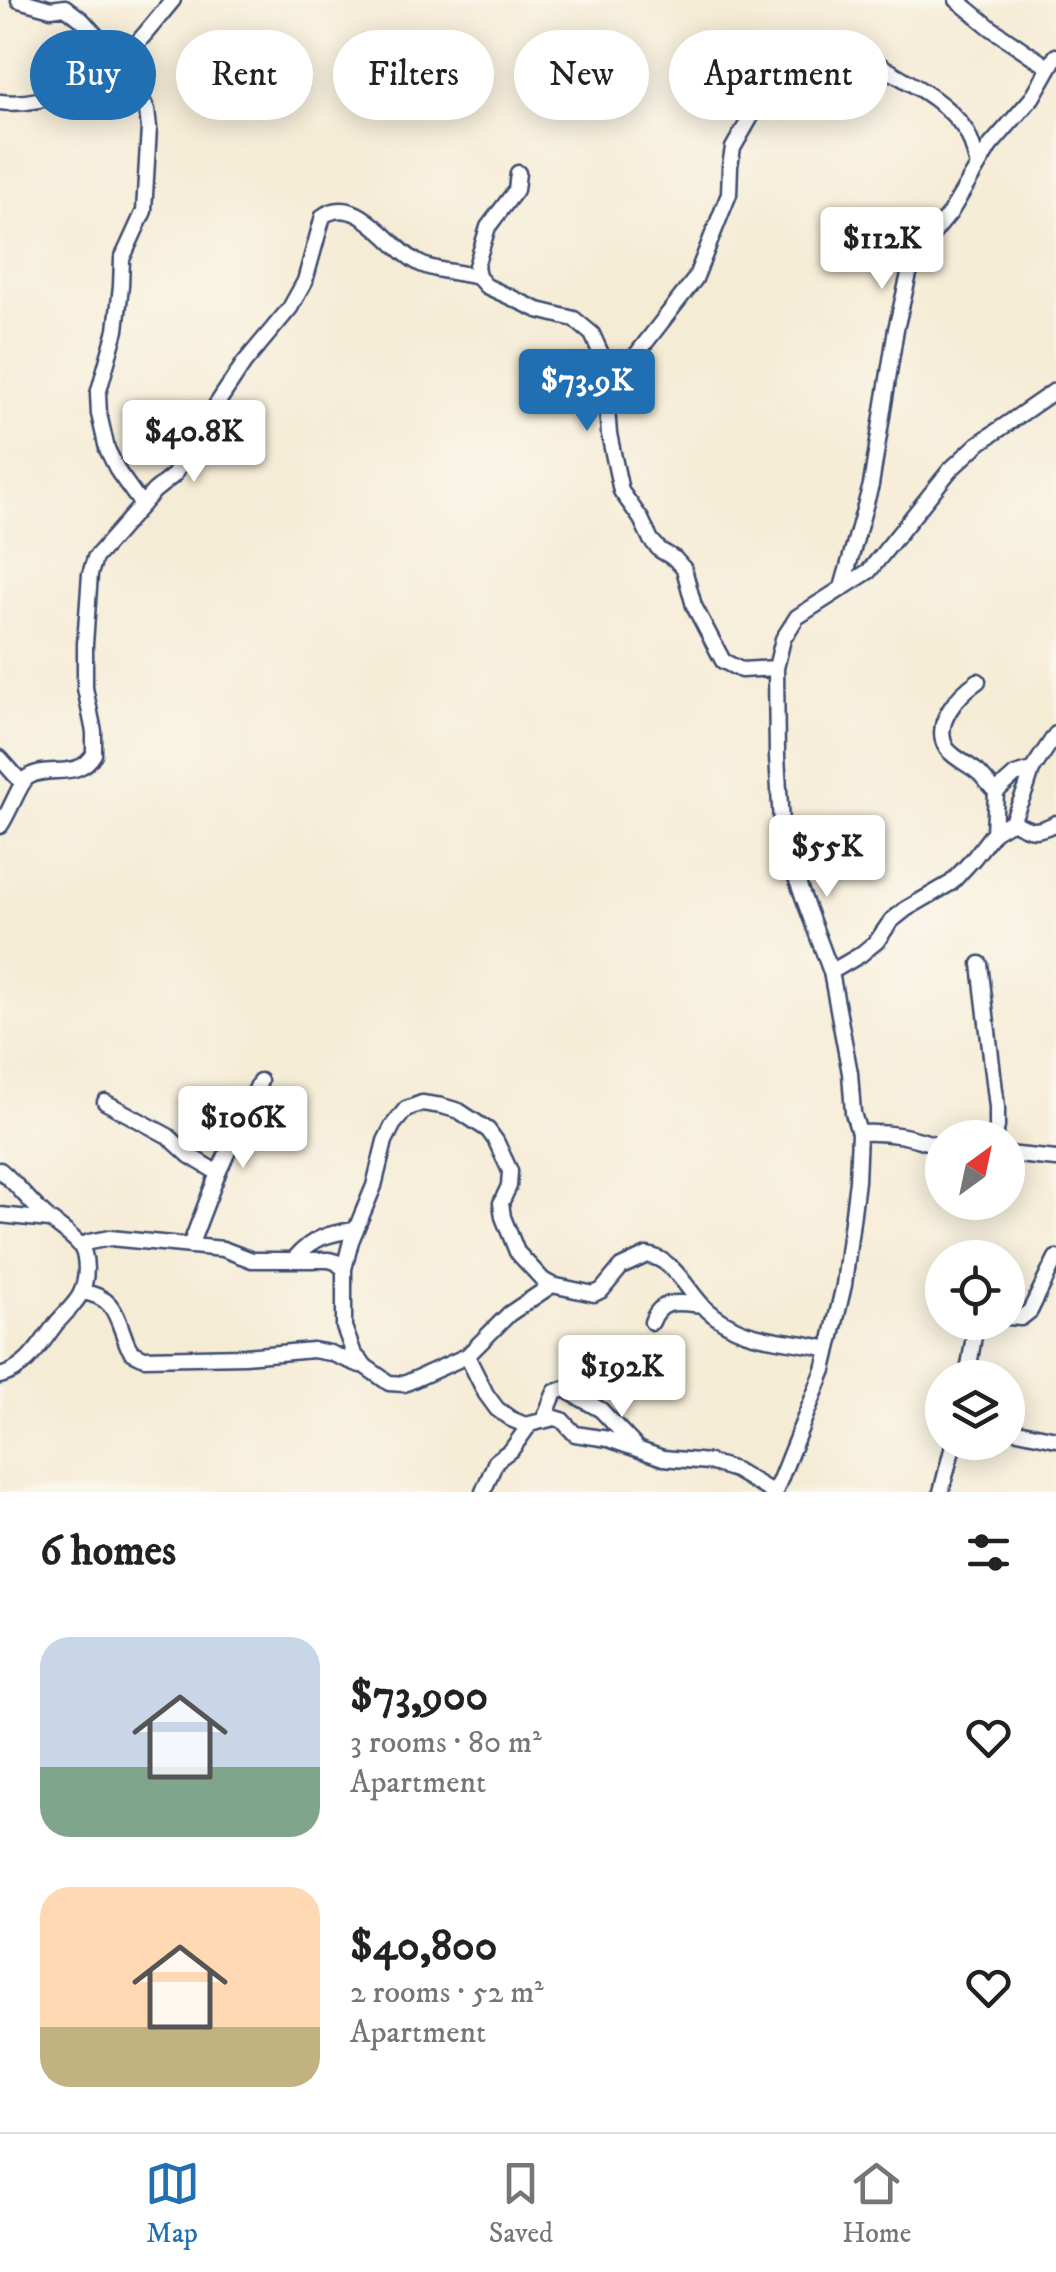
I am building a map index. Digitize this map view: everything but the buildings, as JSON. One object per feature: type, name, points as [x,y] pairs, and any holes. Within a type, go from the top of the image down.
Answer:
[{"type":"street","points":[[19,0],[52,9],[63,4],[91,30]]},
{"type":"street","points":[[148,30],[172,0]]},
{"type":"street","points":[[842,588],[871,485],[896,329],[909,274],[918,252],[950,213],[990,146],[1032,98],[1052,61],[991,28],[957,0]]},
{"type":"street","points":[[604,396],[695,278],[729,194],[734,148],[760,101],[784,79],[808,70],[875,62],[936,101],[963,126],[978,166]]},
{"type":"street","points":[[0,102],[30,101]]},
{"type":"street","points":[[142,505],[118,473],[107,450],[98,394],[119,310],[122,259],[143,218],[148,120]]},
{"type":"street","points":[[518,172],[516,190],[488,227],[476,266],[478,277],[501,294],[548,313],[568,316],[592,334],[603,358],[604,396],[621,491],[651,540],[684,569],[694,606],[718,654],[741,670],[776,668]]},
{"type":"street","points":[[0,826],[22,783],[30,776],[82,767],[94,754],[85,688],[90,574],[99,550],[154,491],[174,476],[198,430],[244,363],[298,296],[319,225],[327,212],[355,213],[423,265],[478,277]]},
{"type":"street","points":[[468,1356],[486,1394],[510,1419],[525,1425],[555,1418],[575,1434],[608,1439],[663,1458],[709,1462],[774,1492],[829,1349],[851,1242],[859,1133],[831,972],[782,840],[776,668],[783,639],[797,617],[869,570],[950,470],[978,444],[1056,390]]},
{"type":"street","points":[[978,681],[949,709],[944,744],[951,754],[981,774],[996,792],[994,832]]},
{"type":"street","points":[[831,972],[877,941],[891,921],[906,909],[951,883],[994,832],[1012,821],[1032,770],[1056,734]]},
{"type":"street","points":[[1,760],[22,783]]},
{"type":"street","points":[[996,792],[1015,775],[1032,770]]},
{"type":"street","points":[[1012,821],[1041,831],[1056,824]]},
{"type":"street","points":[[980,964],[997,1120]]},
{"type":"street","points":[[190,1246],[260,1081]]},
{"type":"street","points":[[106,1102],[168,1136],[218,1174]]},
{"type":"street","points":[[552,1285],[510,1314],[468,1356],[404,1384],[389,1383],[354,1354],[344,1327],[344,1269],[374,1186],[379,1159],[393,1125],[406,1109],[422,1103],[442,1106],[488,1130],[510,1171],[501,1207],[512,1241],[536,1274],[552,1285],[590,1294],[598,1292],[621,1268],[652,1256],[669,1264],[702,1305],[726,1324],[749,1336],[829,1349]]},
{"type":"street","points":[[859,1133],[894,1133],[925,1141]]},
{"type":"street","points":[[1025,1156],[1056,1159]]},
{"type":"street","points":[[0,1170],[81,1246],[85,1262],[82,1292],[35,1354],[22,1366],[0,1376]]},
{"type":"street","points":[[0,1215],[50,1220]]},
{"type":"street","points":[[295,1258],[314,1240],[355,1230]]},
{"type":"street","points":[[81,1246],[110,1238],[223,1249],[252,1260],[329,1260],[344,1269]]},
{"type":"street","points":[[1025,1315],[1056,1258]]},
{"type":"street","points":[[82,1292],[106,1300],[128,1346],[144,1358],[300,1350],[324,1352],[366,1367]]},
{"type":"street","points":[[652,1322],[660,1308],[668,1304],[702,1305]]},
{"type":"street","points":[[324,1352],[344,1327]]},
{"type":"street","points":[[484,1492],[496,1461],[536,1422],[554,1392],[564,1389],[601,1410],[637,1448]]},
{"type":"street","points":[[1025,1433],[1056,1439]]},
{"type":"street","points":[[942,1492],[950,1460]]}]
